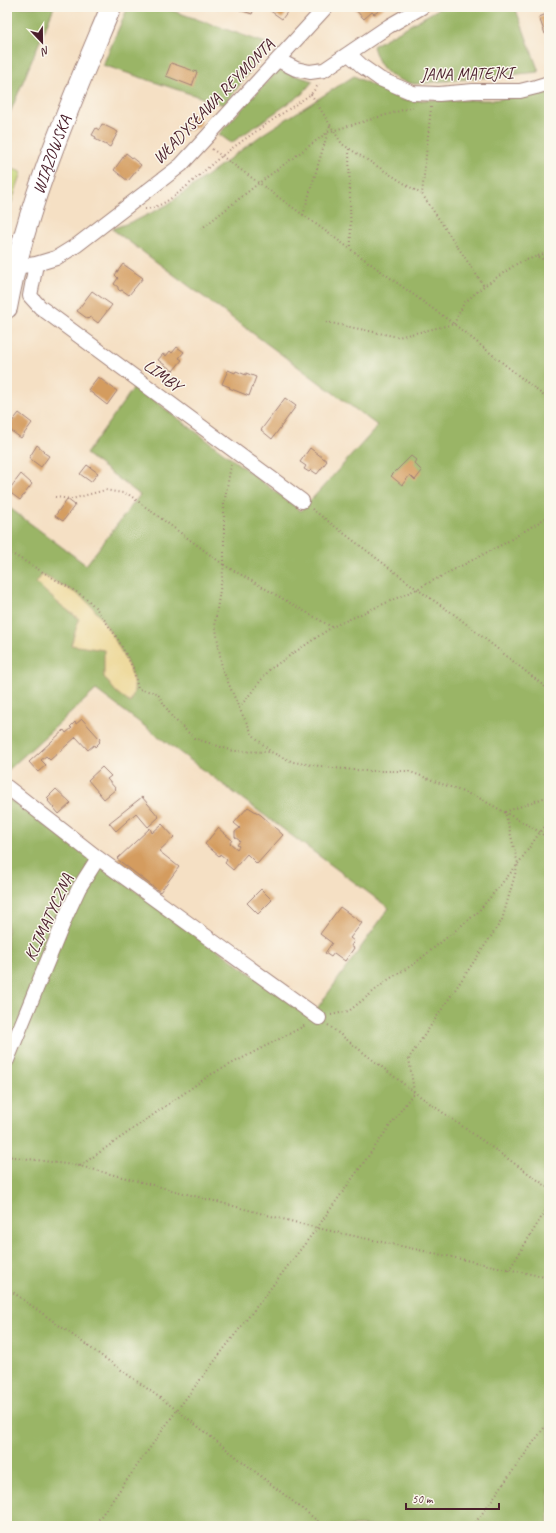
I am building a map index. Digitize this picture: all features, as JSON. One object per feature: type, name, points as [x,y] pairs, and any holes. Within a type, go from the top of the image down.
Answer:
[{"type":"main road","name":"WIĄZOWSKA","points":[[7,308],[15,267],[26,225],[41,181],[111,7]]},
{"type":"street","name":"WŁADYSŁAWA REYMONTA","points":[[15,267],[36,264],[56,258],[77,245],[181,165],[326,7]]},
{"type":"street","points":[[278,60],[296,69],[310,72],[324,70],[389,26],[422,7]]},
{"type":"street","name":"JANA MATEJKI","points":[[348,54],[362,67],[380,79],[413,93],[432,94],[496,90],[520,91],[536,88],[549,83]]},
{"type":"street","name":"LIMBY","points":[[36,264],[30,296],[40,307],[302,501]]},
{"type":"street","points":[[7,787],[98,858],[320,1018]]},
{"type":"street","name":"KLIMATYCZNA","points":[[7,1060],[66,916],[79,888],[98,858]]},
{"type":"path","points":[[124,208],[151,208],[178,192],[222,156],[311,94],[321,82],[324,70]]},
{"type":"path","points":[[311,94],[342,144],[422,194],[484,286]]},
{"type":"path","points":[[422,194],[432,94]]},
{"type":"path","points":[[200,230],[259,183],[328,132],[416,106]]},
{"type":"path","points":[[304,215],[330,125]]},
{"type":"path","points":[[202,142],[454,324],[549,400]]},
{"type":"path","points":[[349,149],[351,250]]},
{"type":"path","points":[[454,324],[464,303],[484,286],[518,263],[549,252]]},
{"type":"path","points":[[538,257],[549,262]]},
{"type":"path","points":[[326,322],[398,337],[454,324]]},
{"type":"path","points":[[234,450],[224,504],[224,565],[215,622],[222,668],[239,708],[253,735],[271,752],[293,762],[367,771],[408,771],[480,798],[540,832],[549,841]]},
{"type":"path","points":[[55,497],[72,499],[105,490],[128,494],[224,565],[332,627]]},
{"type":"path","points":[[302,501],[417,589],[455,615],[549,690]]},
{"type":"path","points":[[239,708],[270,669],[332,627],[417,589],[504,543],[549,516]]},
{"type":"path","points":[[7,552],[85,597],[96,608],[118,640],[133,668],[138,689],[157,693],[172,717],[194,738],[233,751],[271,752]]},
{"type":"path","points":[[505,812],[549,796]]},
{"type":"path","points":[[94,1526],[177,1410],[317,1228],[414,1092],[409,1058],[502,920],[518,864],[505,812]]},
{"type":"path","points":[[80,1166],[210,1075],[320,1018],[349,1011],[389,979],[414,964],[477,913],[518,864],[540,832],[549,822]]},
{"type":"path","points":[[320,1018],[414,1092],[549,1188]]},
{"type":"path","points":[[7,1156],[80,1166],[317,1228],[549,1278]]},
{"type":"path","points":[[509,1270],[549,1205]]},
{"type":"path","points":[[7,1288],[177,1410],[324,1526]]},
{"type":"path","points":[[473,1526],[549,1421]]},
{"type":"green space","points":[[7,7],[54,7],[7,120]]},
{"type":"green space","points":[[128,7],[162,7],[271,45],[224,105],[103,65]]},
{"type":"green space","points":[[442,7],[515,7],[539,72],[415,84],[399,80],[387,72],[379,61],[373,46]]},
{"type":"green space","points":[[278,70],[313,81],[302,94],[231,143],[219,134]]},
{"type":"green space","points":[[354,76],[402,100],[493,100],[541,93],[549,88],[549,1526],[7,1526],[7,884],[12,877],[7,873],[7,798],[311,1017],[389,908],[96,690],[7,771],[7,506],[86,565],[140,495],[86,454],[135,386],[301,511],[378,426],[112,229],[139,219],[167,205],[263,134]]},
{"type":"green space","points":[[7,167],[22,172],[7,216]]},
{"type":"sand","points":[[42,575],[83,598],[98,614],[114,638],[132,676],[134,690],[130,703],[116,692],[104,677],[104,650],[71,645],[79,619],[36,583]]},
{"type":"building","points":[[241,7],[250,7],[254,9],[252,14],[240,10]]},
{"type":"building","points":[[271,7],[291,7],[282,19],[269,10]]},
{"type":"building","points":[[353,7],[385,7],[374,14],[372,12],[364,19]]},
{"type":"building","points":[[549,13],[549,33],[545,34],[539,17]]},
{"type":"building","points":[[171,63],[197,72],[192,86],[166,76]]},
{"type":"building","points":[[194,114],[202,121],[197,129],[195,127],[191,131],[184,124]]},
{"type":"building","points":[[102,124],[118,132],[110,147],[95,139],[96,137],[92,135],[96,128],[99,130]]},
{"type":"building","points":[[126,153],[141,165],[128,181],[114,170]]},
{"type":"building","points":[[123,264],[143,278],[129,295],[122,290],[120,291],[114,284],[118,278],[115,275]]},
{"type":"building","points":[[92,291],[112,305],[98,323],[90,317],[88,319],[77,311]]},
{"type":"building","points":[[177,347],[184,352],[179,358],[182,360],[173,371],[158,360],[163,354],[166,356],[170,351],[172,353]]},
{"type":"building","points":[[228,370],[246,375],[246,373],[256,377],[249,396],[222,384]]},
{"type":"building","points":[[98,377],[117,391],[107,405],[88,390]]},
{"type":"building","points":[[285,398],[296,406],[272,439],[261,430]]},
{"type":"building","points":[[19,413],[32,423],[21,438],[7,428]]},
{"type":"building","points":[[37,445],[49,456],[41,467],[29,458]]},
{"type":"building","points":[[310,448],[327,461],[317,474],[311,470],[309,472],[304,469],[306,466],[300,462]]},
{"type":"building","points":[[411,456],[416,460],[414,463],[422,471],[415,480],[410,475],[402,485],[391,476]]},
{"type":"building","points":[[87,465],[98,473],[91,482],[80,474]]},
{"type":"building","points":[[21,474],[32,484],[20,500],[8,491]]},
{"type":"building","points":[[67,499],[75,505],[63,521],[55,516]]},
{"type":"building","points":[[82,719],[100,739],[100,742],[95,747],[94,745],[88,750],[76,737],[50,760],[46,756],[41,760],[46,765],[38,772],[29,762],[64,730],[66,733],[72,728],[70,727],[75,722],[76,724]]},
{"type":"building","points":[[102,767],[111,776],[107,779],[116,789],[104,799],[88,780]]},
{"type":"building","points":[[56,789],[71,803],[59,814],[47,798]]},
{"type":"building","points":[[142,797],[159,817],[148,827],[136,813],[116,831],[109,823]]},
{"type":"building","points":[[248,807],[261,815],[283,835],[257,864],[247,854],[233,870],[225,863],[227,860],[220,854],[219,856],[205,844],[218,828],[232,840],[230,843],[237,849],[239,846],[237,845],[240,841],[235,837],[235,832],[240,828],[234,823]]},
{"type":"building","points":[[162,824],[174,837],[159,851],[179,867],[160,892],[117,859],[150,828],[152,833]]},
{"type":"building","points":[[261,889],[272,900],[258,914],[247,903]]},
{"type":"building","points":[[340,907],[362,923],[350,938],[354,941],[351,946],[354,948],[345,961],[334,953],[331,957],[325,953],[332,943],[320,934]]}]
